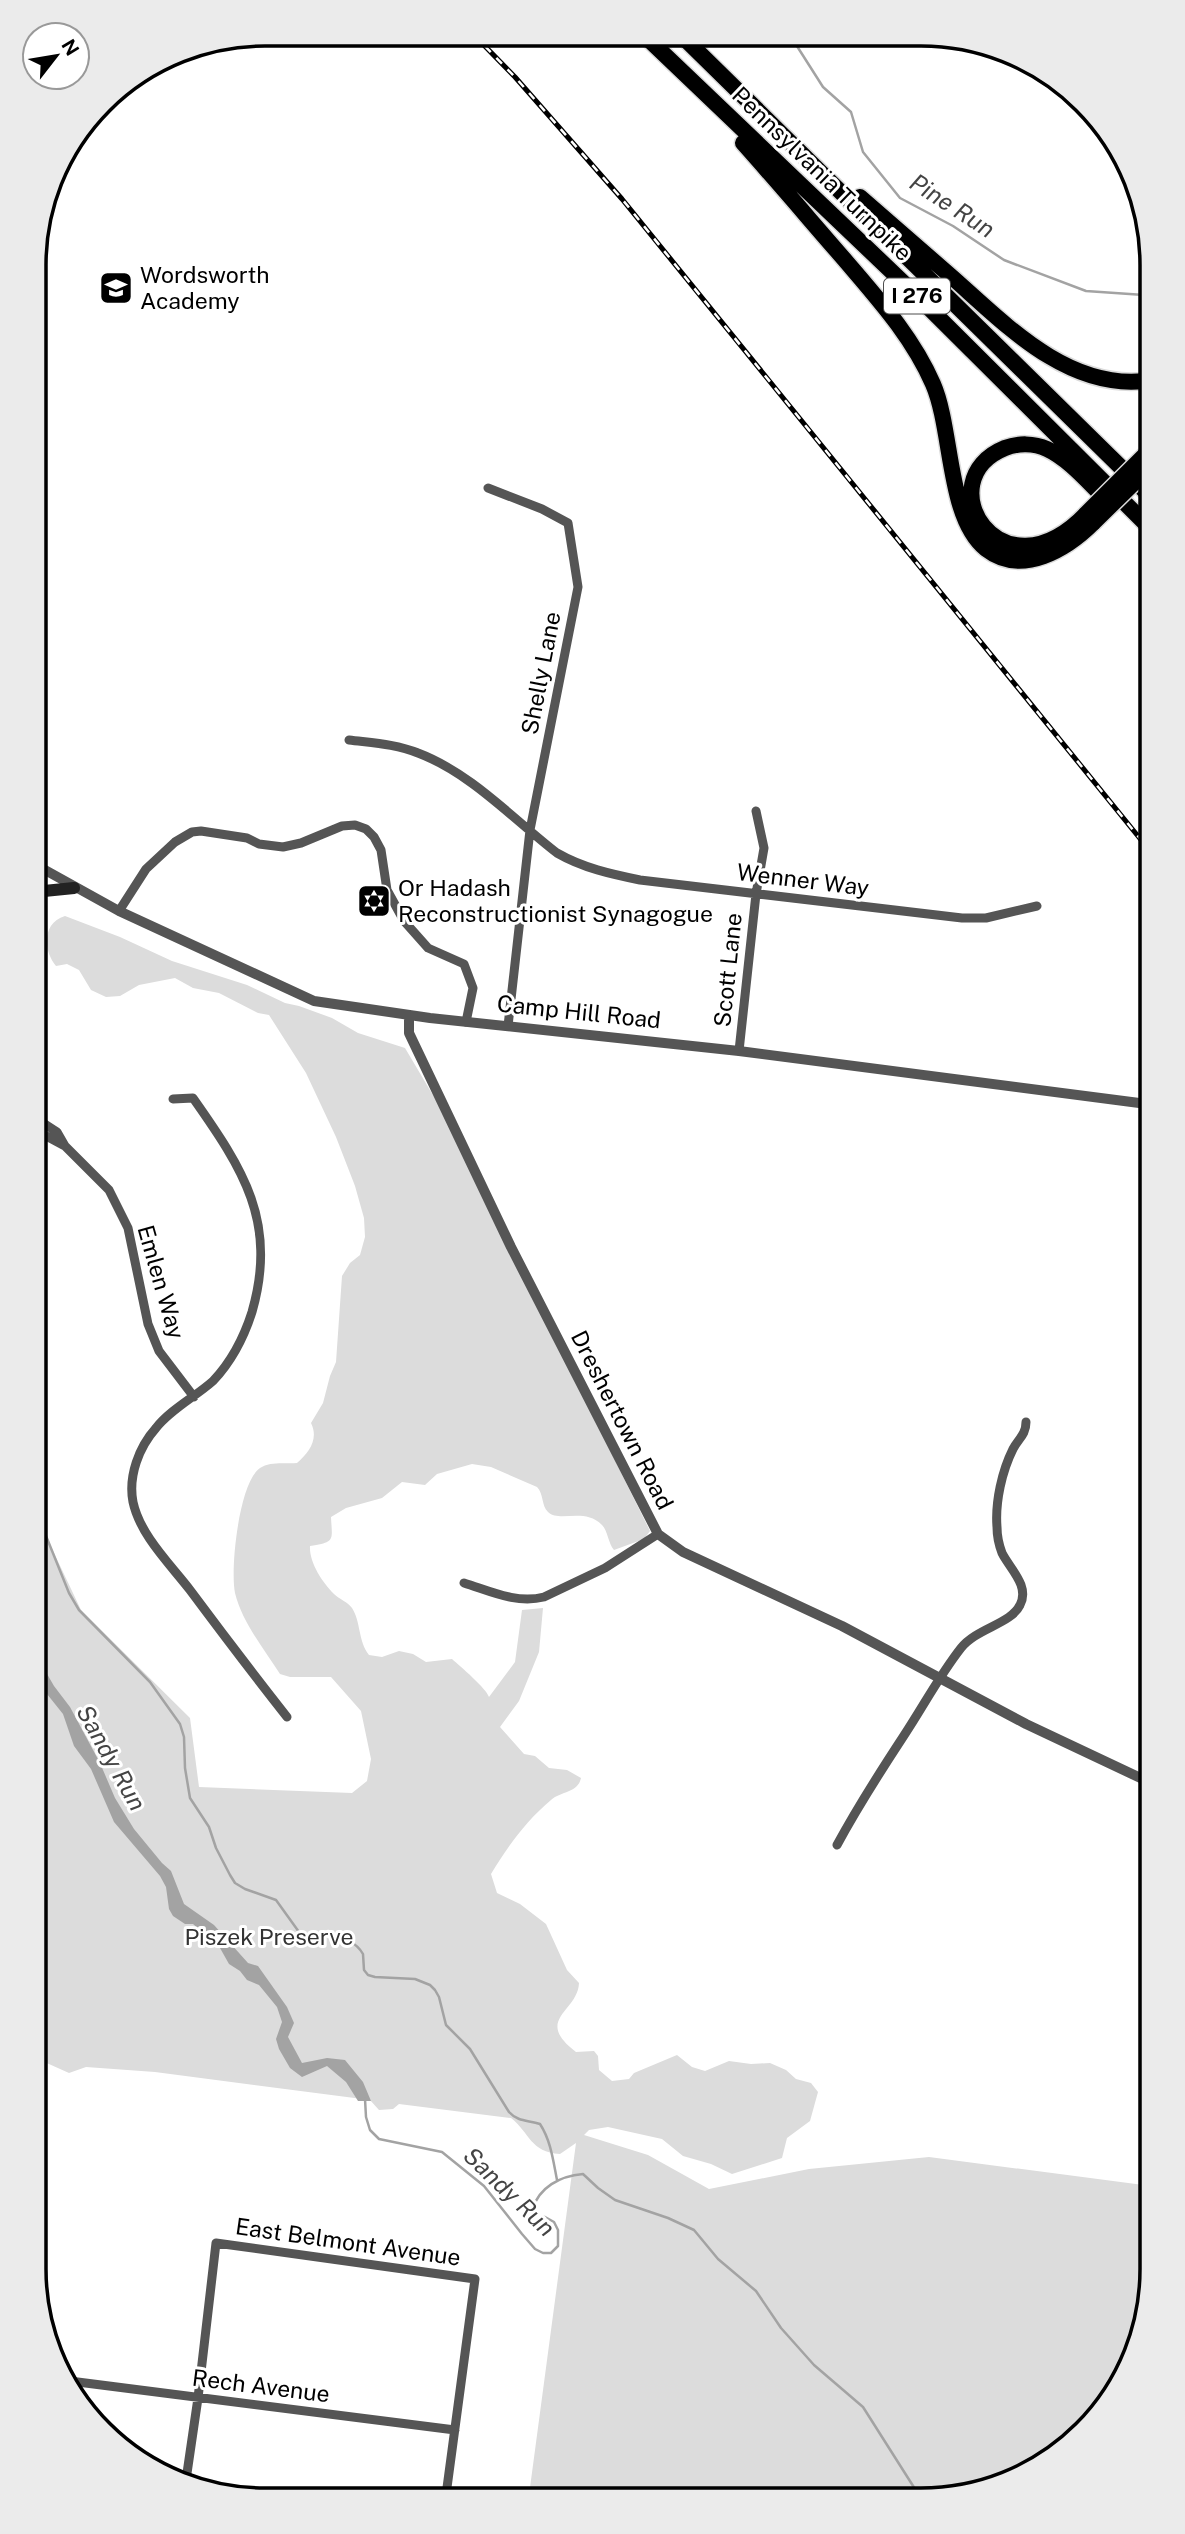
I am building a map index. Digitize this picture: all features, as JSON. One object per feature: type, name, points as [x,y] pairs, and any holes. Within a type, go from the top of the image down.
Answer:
[{"type":"highway","name":"Pennsylvania Turnpike","points":[[654,45],[911,290],[1140,518]]},
{"type":"highway","name":"Pennsylvania Turnpike","points":[[691,45],[1140,486]]},
{"type":"highway","points":[[684,74],[887,309],[921,358],[939,400],[960,506],[976,539],[986,549],[1016,560],[1040,558],[1069,545],[1140,462]]},
{"type":"highway","points":[[729,82],[1004,324],[1044,354],[1093,376],[1125,382],[1140,381]]},
{"type":"highway","points":[[1140,476],[1090,518],[1068,531],[1047,542],[1020,546],[991,536],[977,518],[972,499],[975,477],[984,463],[1000,450],[1011,445],[1038,446],[1060,457],[1140,530]]},
{"type":"main road","points":[[46,891],[74,888]]},
{"type":"street","name":"Shelly Lane","points":[[488,488],[542,509],[568,523],[578,587],[530,830],[508,1026]]},
{"type":"street","name":"Wenner Way","points":[[349,740],[390,744],[419,753],[441,764],[557,853],[572,862],[610,874],[640,880],[962,918],[986,918],[1037,906]]},
{"type":"street","name":"Scott Lane","points":[[739,1051],[755,894],[764,848],[756,811]]},
{"type":"street","points":[[119,911],[146,869],[175,842],[192,832],[247,838],[259,844],[283,847],[301,843],[342,826],[355,825],[374,836],[381,850],[387,890],[404,920],[428,948],[464,964],[473,988],[466,1022]]},
{"type":"street","name":"Camp Hill Road","points":[[46,872],[119,911],[314,1001],[466,1022],[739,1051],[1140,1103]]},
{"type":"street","points":[[383,1012],[409,1033]]},
{"type":"street","name":"Dreshertown Road","points":[[409,1015],[409,1033],[511,1247],[657,1534],[683,1552],[842,1626],[1026,1724],[1139,1777]]},
{"type":"street","points":[[173,1099],[193,1098],[230,1152],[254,1202],[262,1243],[259,1286],[248,1323],[234,1353],[214,1379],[157,1426],[145,1444],[131,1483],[133,1503],[154,1543],[286,1717]]},
{"type":"street","name":"Emlen Way","points":[[46,1125],[57,1132],[65,1146],[109,1189],[128,1228],[148,1324],[155,1342],[194,1397]]},
{"type":"street","name":"Emlen Way","points":[[46,1136],[65,1146]]},
{"type":"street","points":[[837,1845],[866,1791],[938,1678],[971,1637],[1014,1614],[1020,1606],[1022,1588],[1002,1553],[996,1521],[1006,1465],[1014,1446],[1026,1430],[1026,1422]]},
{"type":"street","points":[[464,1583],[513,1598],[544,1597],[605,1568],[657,1534]]},
{"type":"street","name":"East Belmont Avenue","points":[[198,2398],[216,2243],[475,2279],[454,2430]]},
{"type":"street","name":"Rech Avenue","points":[[77,2382],[454,2430]]},
{"type":"street","points":[[187,2474],[198,2398]]},
{"type":"street","points":[[447,2488],[454,2430]]},
{"type":"green space","name":"Piszek Preserve","points":[[65,916],[172,961],[247,985],[285,1003],[332,1018],[358,1033],[405,1048],[437,1102],[650,1531],[644,1539],[614,1550],[604,1528],[595,1520],[580,1516],[553,1515],[546,1509],[537,1487],[491,1467],[472,1464],[437,1474],[425,1485],[402,1482],[382,1498],[346,1508],[331,1517],[331,1539],[310,1546],[314,1565],[321,1578],[334,1594],[352,1608],[369,1655],[382,1657],[399,1651],[413,1654],[426,1662],[452,1659],[489,1697],[515,1662],[522,1610],[543,1608],[539,1652],[519,1701],[500,1727],[524,1754],[535,1756],[549,1768],[567,1770],[581,1778],[573,1789],[555,1797],[534,1816],[491,1874],[497,1893],[520,1904],[546,1924],[567,1970],[579,1983],[577,1993],[558,2023],[558,2031],[564,2041],[576,2052],[594,2051],[598,2056],[599,2070],[612,2081],[629,2079],[634,2073],[677,2055],[692,2067],[705,2071],[729,2061],[770,2063],[786,2070],[796,2079],[811,2083],[818,2092],[810,2121],[787,2138],[782,2158],[732,2174],[711,2164],[683,2156],[662,2139],[608,2127],[589,2130],[584,2135],[648,2155],[709,2189],[809,2169],[929,2157],[1139,2184],[1139,2284],[1132,2326],[1123,2353],[1103,2391],[1085,2414],[1042,2452],[1004,2472],[949,2487],[530,2488],[576,2143],[560,2154],[542,2150],[511,2118],[399,2104],[393,2109],[379,2110],[370,2100],[155,2072],[86,2067],[69,2073],[46,2063],[46,1536],[81,1610],[190,1718],[199,1787],[352,1793],[367,1781],[371,1759],[361,1711],[331,1677],[290,1677],[280,1674],[254,1635],[238,1604],[234,1581],[238,1527],[253,1476],[268,1464],[297,1463],[309,1450],[313,1440],[311,1423],[323,1403],[336,1362],[342,1276],[350,1263],[360,1255],[365,1237],[364,1218],[355,1186],[306,1073],[269,1015],[258,1013],[219,993],[193,988],[175,978],[139,985],[120,996],[106,997],[91,990],[79,970],[67,964],[56,966],[52,960],[47,938],[57,920]]},
{"type":"shaded area","points":[[46,1672],[70,1707],[115,1798],[134,1829],[171,1871],[184,1904],[214,1925],[248,1963],[258,1966],[287,2007],[294,2023],[288,2037],[302,2063],[327,2058],[345,2060],[363,2082],[371,2101],[358,2101],[346,2082],[327,2066],[302,2077],[290,2068],[276,2039],[282,2022],[277,2007],[259,1985],[247,1980],[229,1964],[220,1948],[208,1937],[193,1924],[185,1924],[173,1916],[169,1909],[166,1887],[160,1876],[114,1822],[91,1769],[74,1746],[63,1714],[46,1693]]},
{"type":"waterway","name":"Pine Run","points":[[796,45],[823,87],[851,112],[863,152],[900,198],[953,226],[1004,260],[1086,291],[1140,295]]},
{"type":"waterway","points":[[46,1536],[69,1593],[79,1610],[150,1682],[180,1724],[184,1737],[190,1798],[209,1827],[216,1848],[235,1883],[276,1900],[299,1932],[333,1934],[352,1943],[363,1954],[364,1970],[368,1975],[415,1979],[430,1985],[439,1997],[446,2025],[470,2049],[509,2112],[520,2119],[540,2124],[544,2130],[557,2180]]},
{"type":"waterway","name":"Sandy Run","points":[[365,2099],[370,2130],[379,2139],[442,2152],[484,2186],[535,2249],[543,2253],[551,2253],[558,2246],[558,2230],[554,2222],[536,2216],[532,2210],[535,2202],[552,2184],[574,2175],[583,2174],[615,2200],[694,2230],[718,2259],[756,2291],[781,2328],[814,2365],[863,2407],[914,2488]]},
{"type":"railway","points":[[484,45],[622,199],[1140,838]]},
{"type":"place","name":"Wordsworth Academy","points":[[116,288]]},
{"type":"place","name":"Or Hadash Reconstructionist Synagogue","points":[[374,901]]}]
